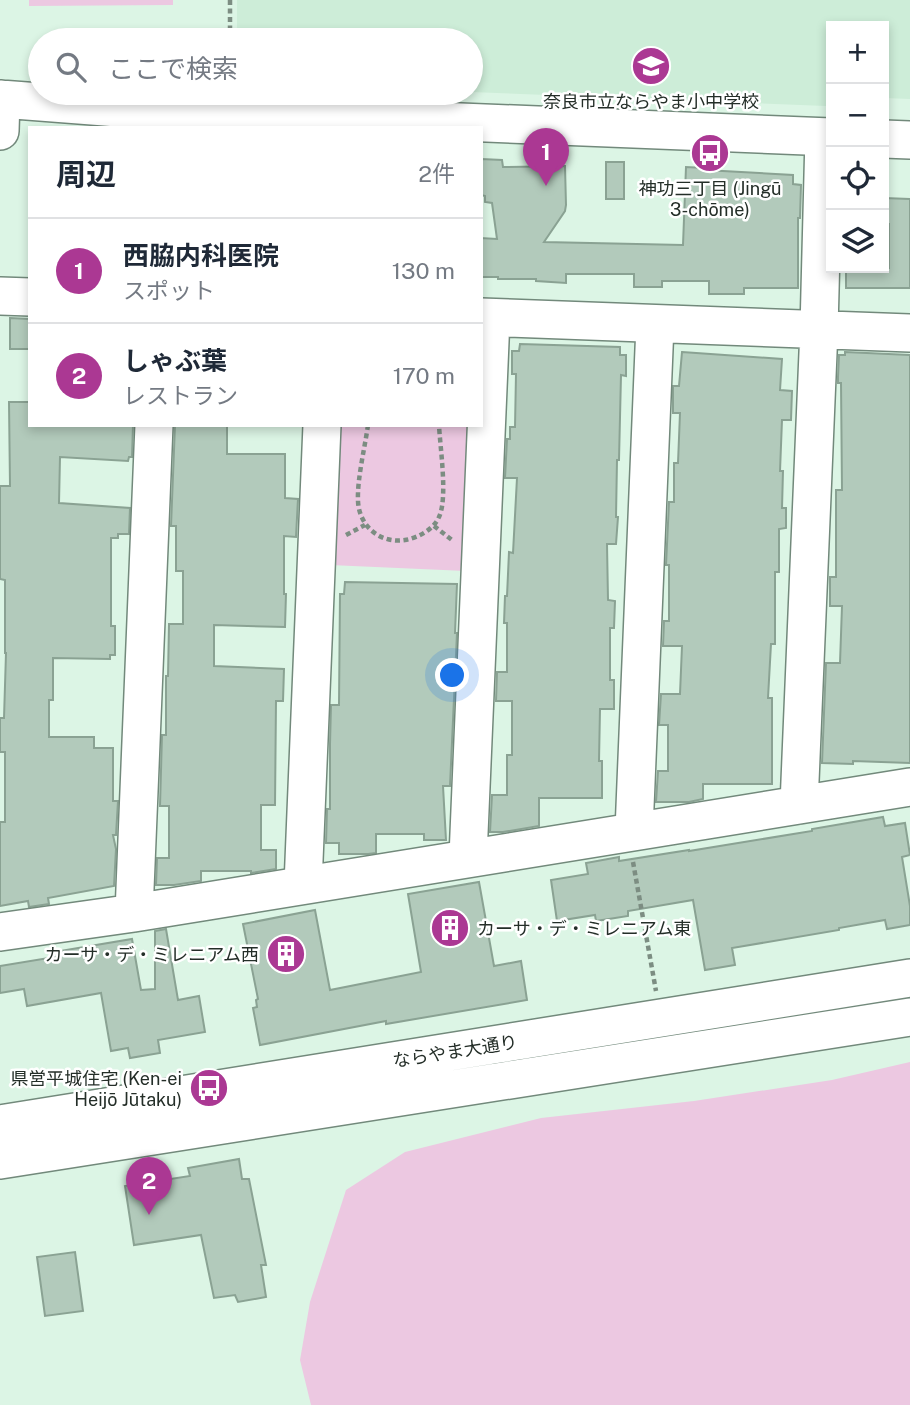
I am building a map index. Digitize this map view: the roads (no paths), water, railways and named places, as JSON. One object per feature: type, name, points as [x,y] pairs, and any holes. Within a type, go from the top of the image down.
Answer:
[{"type":"street","points":[[0,110],[118,108],[826,137]]},
{"type":"street","points":[[889,139],[910,140]]},
{"type":"street","points":[[799,805],[827,147]]},
{"type":"street","points":[[0,296],[28,297]]},
{"type":"street","points":[[483,407],[486,317],[910,333]]},
{"type":"street","points":[[634,831],[655,325]]},
{"type":"street","points":[[134,913],[154,427]]},
{"type":"street","points":[[303,885],[322,427]]},
{"type":"street","points":[[468,858],[482,427]]},
{"type":"street","points":[[0,932],[134,913],[910,787]]},
{"type":"street","name":"ならやま大通り","points":[[0,1124],[910,978]]},
{"type":"street","name":"ならやま大通り","points":[[0,1160],[910,1017]]},
{"type":"place","name":"奈良市立ならやま小中学校","points":[[651,66]]},
{"type":"place","name":"神功三丁目 (Jingū 3-chōme)","points":[[710,153]]},
{"type":"place","name":"西脇内科医院","points":[[546,186]]},
{"type":"place","name":"カーサ・デ・ミレニアム東","points":[[450,928]]},
{"type":"place","name":"カーサ・デ・ミレニアム西","points":[[286,954]]},
{"type":"place","name":"県営平城住宅 (Ken-ei Heijō Jūtaku)","points":[[209,1088]]},
{"type":"place","name":"しゃぶ葉","points":[[149,1215]]}]
